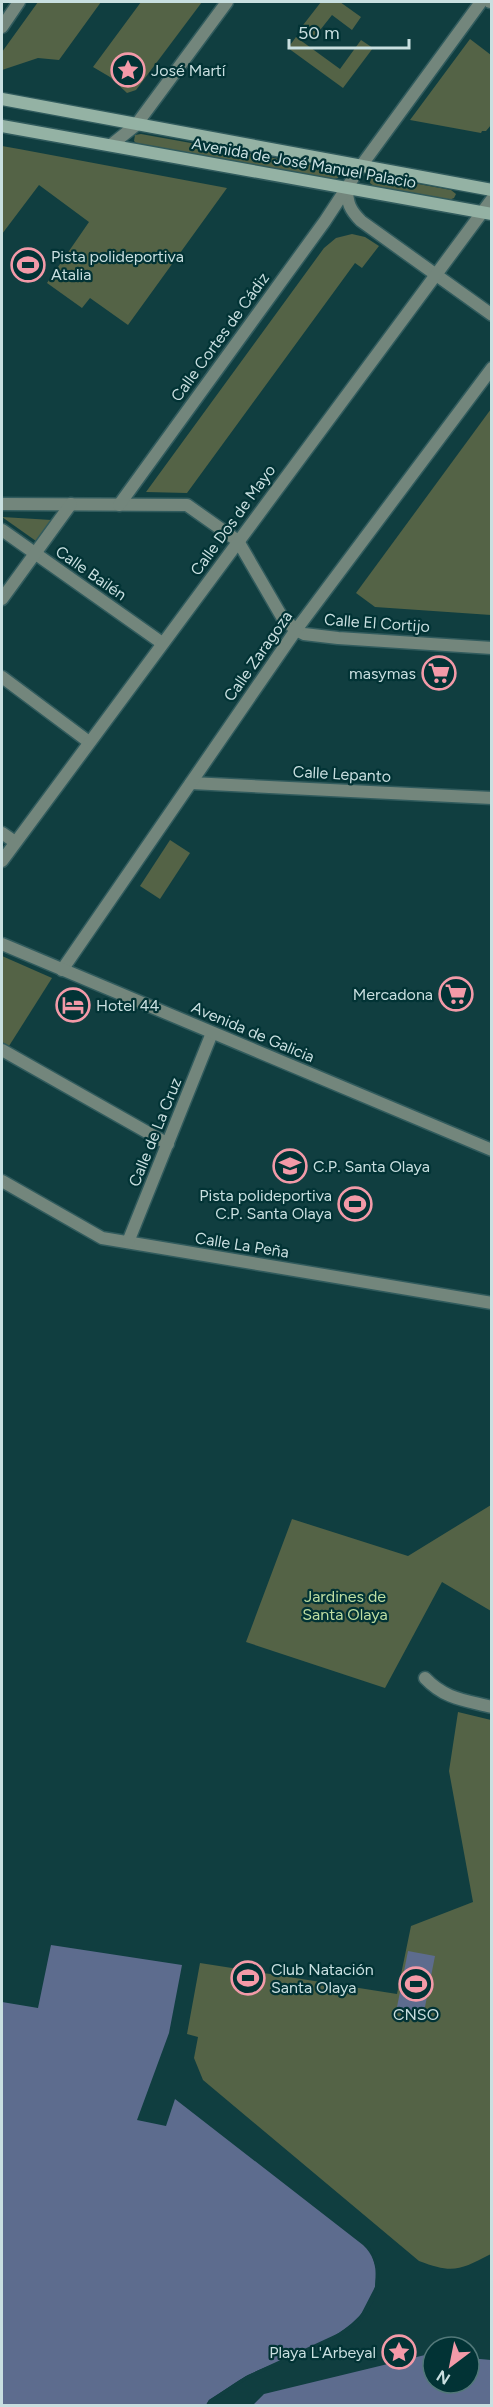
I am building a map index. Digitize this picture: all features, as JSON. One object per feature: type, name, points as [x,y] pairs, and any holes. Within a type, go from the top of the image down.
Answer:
[{"type":"main road","name":"Avenida de José Manuel Palacio","points":[[2,99],[492,190]]},
{"type":"main road","name":"Avenida de José Manuel Palacio","points":[[2,126],[486,213]]},
{"type":"street","points":[[2,2],[16,6],[2,27]]},
{"type":"street","points":[[111,145],[136,125],[227,2]]},
{"type":"street","name":"Calle Cortes de Cádiz","points":[[119,505],[481,2]]},
{"type":"street","points":[[346,188],[347,202],[351,212],[492,315]]},
{"type":"street","name":"Calle Dos de Mayo","points":[[2,861],[435,275],[486,213],[492,198]]},
{"type":"street","name":"Calle Zaragoza","points":[[62,970],[296,630],[492,368]]},
{"type":"street","points":[[2,504],[187,505],[238,541],[282,617],[296,630]]},
{"type":"street","points":[[2,599],[71,504]]},
{"type":"street","name":"Calle Bailén","points":[[2,530],[162,644]]},
{"type":"street","name":"Calle El Cortijo","points":[[296,630],[304,634],[338,638],[492,648]]},
{"type":"street","points":[[2,677],[89,742]]},
{"type":"street","name":"Calle Lepanto","points":[[190,783],[492,798]]},
{"type":"street","points":[[2,833],[15,842]]},
{"type":"street","name":"Avenida de Galicia","points":[[2,944],[492,1150]]},
{"type":"street","name":"Calle de La Cruz","points":[[128,1242],[212,1032]]},
{"type":"street","points":[[2,1050],[168,1144]]},
{"type":"street","name":"Calle La Peña","points":[[2,1181],[102,1238],[492,1303]]},
{"type":"street","points":[[425,1678],[438,1691],[492,1707]]},
{"type":"green space","points":[[38,2],[101,2],[59,60],[38,58],[2,70],[2,52]]},
{"type":"green space","points":[[141,2],[202,2],[136,90],[127,93],[110,77],[93,67]]},
{"type":"green space","points":[[321,2],[340,2],[361,17],[352,30],[332,15],[313,39],[300,29]]},
{"type":"green space","points":[[296,37],[340,69],[361,40],[373,48],[343,88],[288,48]]},
{"type":"green space","points":[[470,39],[491,55],[491,125],[481,133],[410,120]]},
{"type":"green space","points":[[141,134],[335,169],[339,173],[338,178],[138,145],[134,141],[135,135]]},
{"type":"green space","points":[[2,146],[227,188],[128,325],[90,298],[82,308],[47,283],[89,222],[39,185],[2,234]]},
{"type":"green space","points":[[375,176],[451,190],[456,194],[449,200],[374,186],[370,183],[371,178]]},
{"type":"green space","points":[[352,234],[365,237],[379,246],[362,268],[355,263],[187,493],[146,492],[324,248],[336,238]]},
{"type":"green space","points":[[491,409],[491,615],[375,607],[356,593]]},
{"type":"green space","points":[[2,517],[52,520],[36,541]]},
{"type":"green space","points":[[170,840],[190,853],[160,899],[140,886]]},
{"type":"green space","points":[[2,956],[52,978],[9,1046],[2,1042]]},
{"type":"green space","name":"Jardines de Santa Olaya","points":[[491,1505],[491,1611],[442,1582],[385,1688],[246,1642],[292,1519],[408,1556]]},
{"type":"green space","name":"Club Natación Santa Olaya","points":[[458,1712],[491,1720],[491,2254],[464,2267],[449,2269],[419,2261],[203,2080],[194,2058],[198,2037],[187,2034],[200,1963],[397,1994],[411,1926],[473,1902],[449,1771]]},
{"type":"water","points":[[51,1945],[182,1965],[169,2033],[137,2120],[166,2126],[175,2099],[363,2245],[373,2260],[376,2278],[372,2297],[361,2314],[346,2328],[327,2340],[248,2375],[209,2400],[206,2405],[2,2405],[2,2002],[38,2008]]},
{"type":"water","name":"CNSO","points":[[408,1951],[435,1956],[423,2017],[396,2012]]},
{"type":"water","points":[[421,2356],[421,2395],[481,2395],[481,2359],[491,2360],[491,2405],[253,2405],[264,2394]]},
{"type":"pier","points":[[369,2246],[379,2267],[378,2287],[373,2302],[360,2322],[341,2336],[247,2379],[212,2402],[210,2406],[206,2405],[209,2400],[246,2376],[339,2333],[358,2320],[375,2287],[376,2268]]},
{"type":"place","name":"José Martí","points":[[128,70]]},
{"type":"place","name":"Pista polideportiva Atalia","points":[[28,265]]},
{"type":"place","name":"masymas","points":[[439,673]]},
{"type":"place","name":"Mercadona","points":[[456,994]]},
{"type":"place","name":"Hotel 44","points":[[73,1005]]},
{"type":"place","name":"C.P. Santa Olaya","points":[[290,1166]]},
{"type":"place","name":"Pista polideportiva C.P. Santa Olaya","points":[[355,1204]]},
{"type":"place","name":"Club Natación Santa Olaya","points":[[248,1978]]},
{"type":"place","name":"CNSO","points":[[416,1984]]},
{"type":"place","name":"Playa L'Arbeyal","points":[[399,2352]]}]
